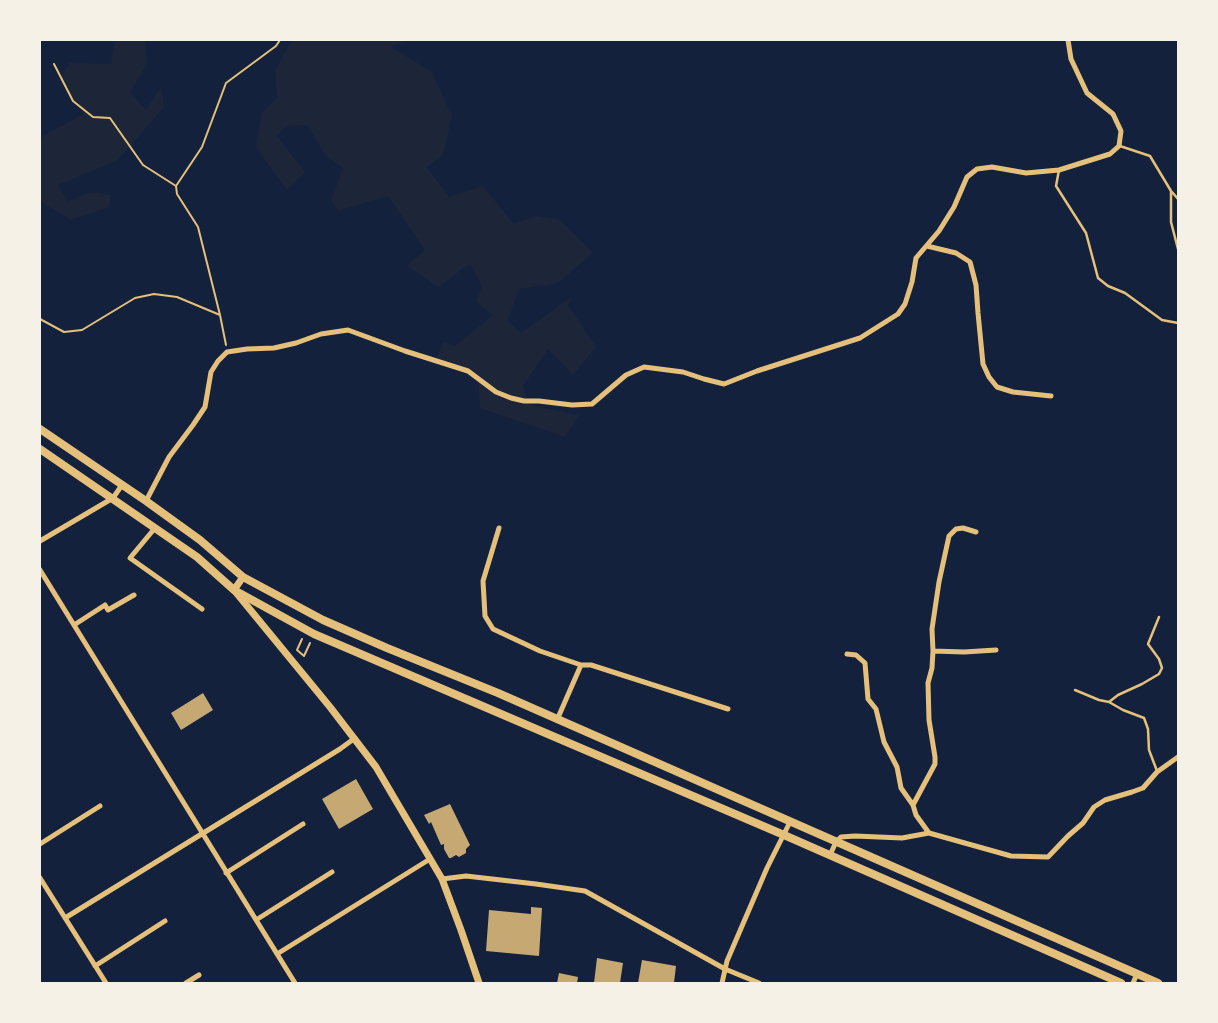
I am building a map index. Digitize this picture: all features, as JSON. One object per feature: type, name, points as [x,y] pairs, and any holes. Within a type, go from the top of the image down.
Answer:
[{"type":"main road","points":[[40,429],[200,540],[243,577],[323,620],[498,693],[1158,983]]},
{"type":"main road","points":[[40,449],[197,557],[234,590],[297,665],[376,767],[430,858],[442,879],[479,983]]},
{"type":"main road","points":[[234,590],[243,577]]},
{"type":"main road","points":[[234,590],[314,634],[784,835],[1121,983]]},
{"type":"street","points":[[146,501],[169,457],[205,407],[211,372],[227,352],[281,346],[296,343],[320,334],[348,330],[468,371],[496,392],[510,398],[572,405],[592,404],[626,375],[644,367],[683,372],[724,384],[757,371],[860,338],[898,314],[905,304],[912,282],[916,258],[927,246],[954,207],[966,177],[978,169],[992,167],[1026,173],[1059,170],[1110,154],[1119,146],[1121,131],[1113,114],[1087,94],[1071,59],[1068,40]]},
{"type":"street","points":[[927,246],[956,254],[970,262],[976,285],[983,364],[989,378],[997,387],[1013,392],[1051,396]]},
{"type":"street","points":[[40,541],[113,498],[122,485]]},
{"type":"street","points":[[155,528],[130,558],[202,609]]},
{"type":"street","points":[[499,528],[483,581],[485,616],[493,628],[540,651],[580,665],[591,665],[728,709]]},
{"type":"street","points":[[913,805],[935,764],[929,720],[928,683],[932,668],[932,630],[939,582],[949,536],[956,529],[963,528],[976,532]]},
{"type":"street","points":[[40,570],[295,983]]},
{"type":"street","points":[[74,625],[105,605],[108,610],[134,595]]},
{"type":"street","points":[[933,651],[996,650]]},
{"type":"street","points":[[847,654],[856,656],[865,663],[868,699],[876,709],[884,742],[897,767],[901,788],[913,805],[916,815],[928,834]]},
{"type":"street","points":[[557,720],[580,665]]},
{"type":"street","points":[[65,918],[355,738]]},
{"type":"street","points":[[830,856],[836,842],[841,837],[902,838],[928,834],[1011,856],[1048,857],[1083,822],[1094,807],[1105,800],[1143,788],[1157,772],[1178,757]]},
{"type":"street","points":[[40,844],[100,806]]},
{"type":"street","points":[[722,983],[727,961],[767,868],[790,822]]},
{"type":"street","points":[[226,873],[303,824]]},
{"type":"street","points":[[277,954],[430,858]]},
{"type":"street","points":[[256,920],[332,872]]},
{"type":"street","points":[[442,879],[466,876],[585,891],[725,968],[758,983]]},
{"type":"street","points":[[40,878],[106,983]]},
{"type":"street","points":[[95,966],[165,921]]},
{"type":"street","points":[[1133,983],[1137,974]]},
{"type":"street","points":[[186,983],[200,975]]},
{"type":"lane","points":[[1119,146],[1150,156],[1171,191],[1178,199]]},
{"type":"lane","points":[[1059,170],[1056,186],[1086,232],[1098,278],[1108,286],[1125,292],[1162,320],[1178,323]]},
{"type":"lane","points":[[1171,191],[1171,222],[1178,250]]},
{"type":"lane","points":[[1109,702],[1118,695],[1159,674],[1162,668],[1159,659],[1148,644],[1159,617]]},
{"type":"lane","points":[[1075,690],[1109,702],[1144,718],[1148,729],[1149,750],[1157,772]]},
{"type":"path","points":[[227,352],[220,315],[198,227],[177,194],[176,186],[202,147],[226,83],[276,46],[280,40]]},
{"type":"path","points":[[54,64],[73,101],[93,117],[110,118],[143,165],[176,186]]},
{"type":"path","points":[[40,319],[64,332],[82,330],[135,298],[154,294],[178,297],[220,315]]},
{"type":"path","points":[[301,641],[298,650],[304,656],[314,634]]},
{"type":"shaded area","points":[[115,40],[145,40],[147,64],[130,92],[146,110],[161,87],[164,107],[118,160],[58,185],[67,201],[92,192],[111,195],[109,207],[71,220],[40,201],[40,138],[83,114],[60,79],[69,63],[111,64]]},
{"type":"shaded area","points":[[292,40],[406,40],[391,47],[432,72],[452,116],[443,155],[427,167],[449,197],[483,186],[514,224],[536,216],[560,220],[593,253],[558,283],[519,289],[508,321],[521,333],[573,296],[568,305],[596,347],[573,375],[548,349],[523,386],[529,405],[579,415],[565,437],[480,408],[478,375],[434,362],[444,342],[455,346],[493,315],[476,302],[482,286],[470,263],[439,287],[407,266],[425,250],[388,196],[338,211],[331,200],[343,168],[326,156],[307,125],[286,126],[277,136],[305,172],[287,190],[256,147],[262,112],[277,98],[275,71]]},
{"type":"building","points":[[203,693],[213,710],[181,730],[171,713]]},
{"type":"building","points":[[356,779],[373,809],[339,829],[322,799]]},
{"type":"building","points":[[450,804],[470,845],[466,849],[466,853],[459,857],[456,855],[449,858],[444,849],[444,844],[441,845],[431,822],[429,824],[424,815]]},
{"type":"building","points":[[531,907],[542,908],[539,956],[486,951],[489,910],[531,914]]},
{"type":"building","points":[[597,958],[623,963],[620,983],[594,983]]},
{"type":"building","points":[[642,960],[676,966],[674,983],[638,983]]},
{"type":"building","points":[[559,973],[578,977],[577,983],[557,983]]}]
